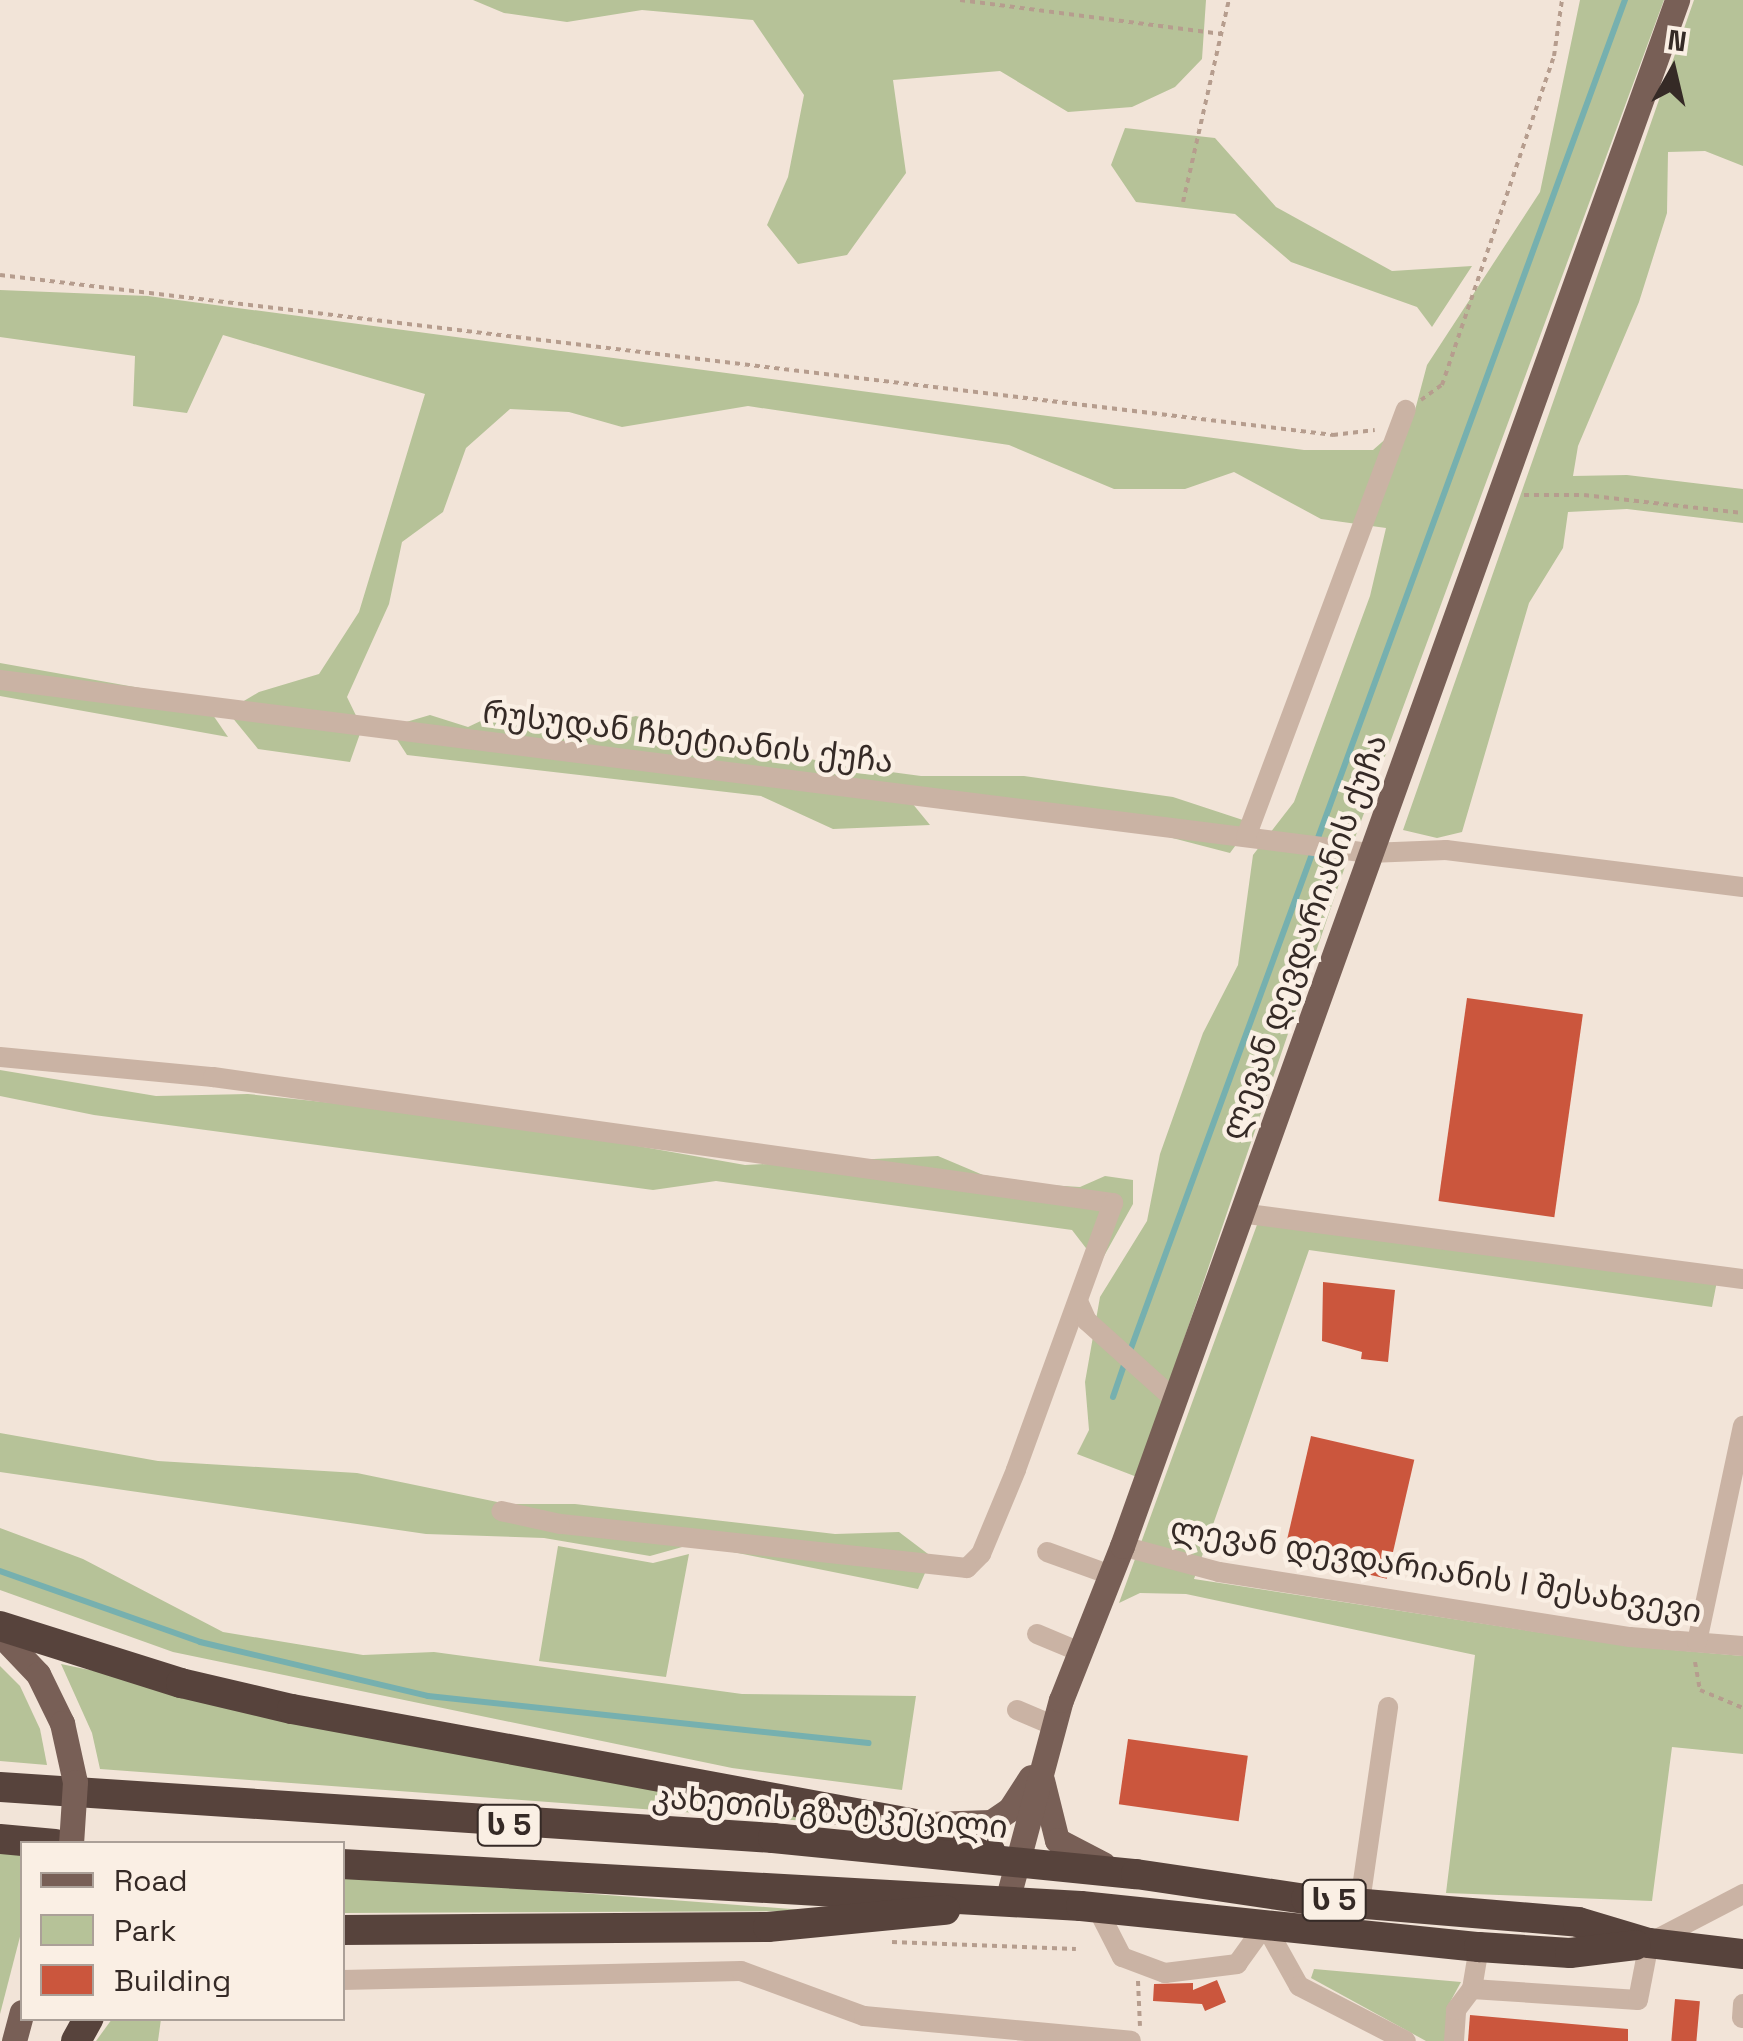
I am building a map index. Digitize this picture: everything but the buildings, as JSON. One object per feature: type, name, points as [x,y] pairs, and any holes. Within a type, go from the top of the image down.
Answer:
[{"type":"highway","points":[[0,1626],[181,1683],[292,1708],[915,1824],[1017,1863]]},
{"type":"highway","name":"კახეთის გზატკეცილი","points":[[0,1787],[462,1823],[774,1838],[1578,1922],[1649,1943],[1743,1954]]},
{"type":"highway","name":"კახეთის გზატკეცილი","points":[[345,1864],[1007,1901],[1479,1948],[1570,1953],[1649,1943]]},
{"type":"highway","points":[[345,1930],[858,1923],[1007,1901]]},
{"type":"main road","name":"ლევან დევდარიანის ქუჩა","points":[[1007,1901],[1053,1725],[1122,1546],[1677,0]]},
{"type":"main road","points":[[0,1634],[38,1674],[62,1723],[75,1782],[71,1841]]},
{"type":"main road","points":[[915,1824],[991,1822],[1010,1809],[1040,1765]]},
{"type":"main road","points":[[1040,1765],[1057,1840],[1086,1860],[1136,1874]]},
{"type":"street","points":[[1246,837],[1406,410]]},
{"type":"street","name":"რუსუდან ჩხეტიანის ქუჩა","points":[[0,680],[1369,853],[1446,850],[1743,887]]},
{"type":"street","points":[[0,1056],[213,1077],[1113,1203],[1016,1470],[981,1554],[967,1568],[560,1524],[501,1511]]},
{"type":"street","points":[[1240,1213],[1743,1279]]},
{"type":"street","points":[[1078,1301],[1087,1321],[1174,1399]]},
{"type":"street","points":[[1697,1642],[1743,1426]]},
{"type":"street","name":"ლევან დევდარიანის I შესახვევი","points":[[1122,1546],[1220,1572],[1743,1646]]},
{"type":"street","points":[[1047,1552],[1110,1575]]},
{"type":"street","points":[[1037,1634],[1080,1652]]},
{"type":"street","points":[[1360,1902],[1388,1707]]},
{"type":"street","points":[[1017,1710],[1053,1725]]},
{"type":"street","points":[[1472,1989],[1638,2000],[1649,1943],[1743,1894]]},
{"type":"street","points":[[1097,1908],[1122,1957],[1139,1966],[1186,1975],[1237,1964],[1265,1924],[1299,1986],[1406,2041]]},
{"type":"street","points":[[1454,2041],[1456,2010],[1472,1989],[1479,1948]]},
{"type":"street","points":[[345,1980],[741,1972],[864,2016],[1131,2041]]},
{"type":"street","points":[[1742,2018],[1743,2004]]},
{"type":"path","points":[[960,0],[1222,34]]},
{"type":"path","points":[[1183,202],[1229,0]]},
{"type":"path","points":[[0,275],[1333,435],[1380,429],[1442,385],[1554,56],[1562,0]]},
{"type":"path","points":[[1500,489],[1540,500],[1584,494],[1743,513]]},
{"type":"path","points":[[1697,1642],[1694,1671],[1700,1690],[1743,1708]]},
{"type":"path","points":[[1139,1966],[1139,2041]]},
{"type":"green space","points":[[473,0],[1206,0],[1202,59],[1175,87],[1132,107],[1068,112],[1000,71],[893,80],[906,173],[847,255],[798,264],[767,225],[788,177],[804,95],[753,20],[642,10],[567,22],[504,13]]},
{"type":"green space","points":[[1580,0],[1664,0],[1353,843],[1137,1477],[1077,1454],[1089,1430],[1085,1382],[1100,1297],[1147,1221],[1160,1154],[1203,1033],[1238,965],[1253,855],[1294,802],[1370,596],[1386,528],[1321,519],[1234,472],[1185,489],[1114,489],[1009,445],[748,406],[622,427],[569,412],[510,409],[466,448],[443,512],[402,542],[389,604],[347,697],[362,728],[350,762],[258,749],[227,711],[259,692],[319,674],[359,612],[425,394],[223,335],[187,413],[133,406],[135,356],[0,337],[0,290],[148,296],[1304,450],[1373,450],[1414,414],[1427,365],[1540,192]]},
{"type":"green space","points":[[1694,0],[1743,0],[1743,166],[1705,151],[1668,152],[1667,213],[1639,302],[1578,446],[1573,476],[1627,475],[1743,489],[1743,523],[1627,509],[1568,512],[1563,548],[1529,603],[1462,832],[1437,838],[1403,830]]},
{"type":"green space","points":[[1125,128],[1215,138],[1276,207],[1392,271],[1472,266],[1432,327],[1417,307],[1291,262],[1235,214],[1136,202],[1111,165]]},
{"type":"green space","points":[[0,663],[202,699],[228,737],[0,696]]},
{"type":"green space","points":[[430,715],[468,727],[487,718],[576,729],[636,716],[724,742],[846,766],[921,776],[1024,776],[1173,797],[1252,823],[1230,853],[1134,828],[912,803],[930,825],[833,829],[761,796],[407,755],[389,727]]},
{"type":"green space","points":[[0,1070],[156,1096],[248,1094],[485,1119],[745,1165],[938,1156],[983,1175],[1048,1185],[1080,1187],[1105,1176],[1133,1180],[1133,1204],[1099,1265],[1072,1230],[716,1181],[653,1190],[94,1115],[0,1096]]},
{"type":"green space","points":[[1258,1222],[1717,1281],[1712,1307],[1309,1250],[1194,1579],[1628,1646],[1743,1656],[1743,1754],[1672,1747],[1652,1901],[1446,1893],[1475,1655],[1186,1594],[1140,1593],[1119,1603]]},
{"type":"green space","points":[[0,1433],[158,1461],[357,1473],[507,1504],[575,1504],[835,1534],[899,1532],[932,1557],[918,1589],[693,1544],[650,1556],[544,1538],[426,1534],[0,1472]]},
{"type":"green space","points":[[0,1528],[83,1559],[223,1632],[363,1655],[434,1652],[742,1694],[916,1696],[902,1790],[732,1768],[173,1652],[0,1590]]},
{"type":"green space","points":[[558,1546],[653,1563],[689,1554],[666,1677],[539,1661]]},
{"type":"green space","points":[[61,1664],[833,1823],[100,1769],[92,1733]]},
{"type":"green space","points":[[0,1666],[20,1686],[40,1729],[47,1765],[0,1761]]},
{"type":"green space","points":[[0,1849],[20,1850],[20,1937],[0,2014]]},
{"type":"green space","points":[[345,1875],[817,1911],[345,1913]]},
{"type":"green space","points":[[1314,1969],[1461,1982],[1449,2004],[1446,2041],[1426,2041],[1311,1978]]},
{"type":"green space","points":[[111,2021],[161,2021],[158,2041],[96,2041]]},
{"type":"waterway","points":[[1130,1351],[1625,0]]},
{"type":"waterway","points":[[1113,1397],[1125,1363]]},
{"type":"waterway","points":[[0,1571],[200,1642],[428,1696],[869,1743]]}]
